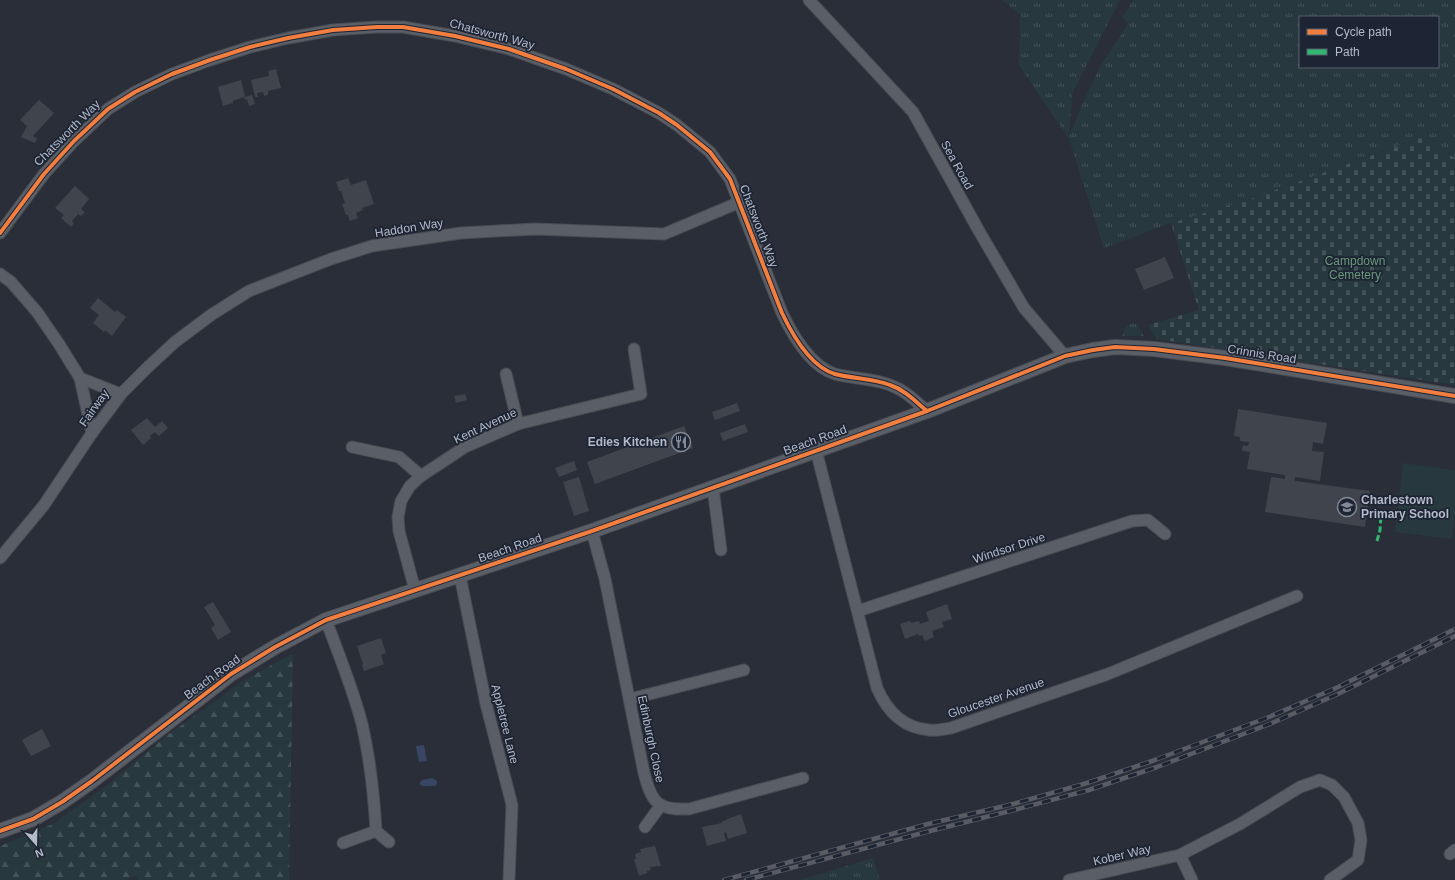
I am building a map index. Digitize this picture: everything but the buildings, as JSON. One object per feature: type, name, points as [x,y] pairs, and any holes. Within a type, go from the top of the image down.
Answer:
[{"type":"street","name":"Sea Road","points":[[809,0],[913,112],[979,231],[1024,308],[1065,356]]},
{"type":"street","name":"Chatsworth Way","points":[[0,233],[44,174],[74,141],[108,109],[135,92],[172,74],[250,47],[333,30],[403,27],[455,36],[509,50],[566,69],[613,89],[659,113],[677,125],[710,152],[730,179],[782,313],[790,330],[809,356],[820,366],[834,374],[890,384],[910,395],[927,412]]},
{"type":"street","name":"Haddon Way","points":[[121,394],[175,342],[249,291],[331,259],[372,246],[462,233],[535,229],[664,234],[740,202]]},
{"type":"street","points":[[0,274],[11,282],[37,312],[80,378],[92,433]]},
{"type":"street","name":"Crinnis Road","points":[[1065,356],[1115,347],[1154,349],[1225,358],[1455,396]]},
{"type":"street","name":"Kent Avenue","points":[[415,590],[399,531],[398,517],[401,501],[410,486],[421,476],[465,447],[518,424],[641,394],[634,349]]},
{"type":"street","name":"Beach Road","points":[[0,831],[33,819],[62,802],[92,781],[231,674],[275,647],[326,620],[592,531],[816,450],[927,412],[1065,356]]},
{"type":"street","points":[[506,374],[518,424]]},
{"type":"street","name":"Fairway","points":[[0,558],[44,505],[92,433],[121,394],[80,378]]},
{"type":"street","points":[[352,447],[399,458],[421,476]]},
{"type":"street","name":"Gloucester Avenue","points":[[816,450],[877,688],[888,708],[898,718],[910,726],[929,730],[951,728],[1108,674],[1297,596]]},
{"type":"street","points":[[713,488],[721,550]]},
{"type":"street","name":"Windsor Drive","points":[[858,611],[1132,521],[1148,520],[1165,534]]},
{"type":"street","name":"Edinburgh Close","points":[[592,531],[605,579],[644,773],[649,790],[656,803],[661,805]]},
{"type":"street","name":"Appletree Lane","points":[[460,576],[486,704],[512,805],[509,880]]},
{"type":"street","points":[[326,620],[352,690],[362,724],[368,757],[376,831],[388,842]]},
{"type":"street","points":[[630,699],[744,670]]},
{"type":"street","points":[[645,827],[661,805],[671,809],[689,809],[803,778]]},
{"type":"street","name":"Kober Way","points":[[1069,880],[1180,855],[1240,824],[1300,787],[1320,780],[1332,785],[1344,797],[1358,823],[1361,840],[1358,860],[1330,880]]},
{"type":"street","points":[[343,843],[376,831]]},
{"type":"street","points":[[1180,855],[1192,880]]},
{"type":"green space","points":[[1002,0],[1120,0],[1072,94],[1069,137],[1084,100],[1100,67],[1128,24],[1123,17],[1133,0],[1455,0],[1455,158],[1419,138],[1245,201],[1171,223],[1104,248],[1069,139],[1019,65],[1020,15]]},
{"type":"green space","name":"Campdown Cemetery","points":[[1420,138],[1455,158],[1455,385],[1157,339],[1148,325],[1199,310],[1171,223],[1245,201]]},
{"type":"green space","points":[[1135,323],[1144,336],[1122,336],[1127,325]]},
{"type":"green space","points":[[1403,463],[1455,470],[1455,515],[1452,539],[1395,532]]},
{"type":"green space","points":[[293,653],[289,880],[138,880],[136,876],[124,880],[0,880],[0,846],[53,824],[106,786],[169,734],[243,681]]},
{"type":"green space","points":[[873,858],[880,880],[800,880]]},
{"type":"water","points":[[424,745],[427,761],[419,762],[416,746]]},
{"type":"water","points":[[432,778],[437,781],[435,786],[422,786],[419,784],[422,780]]},
{"type":"railway","points":[[724,880],[928,824],[1013,804],[1087,783],[1155,760],[1269,717],[1336,688],[1455,629]]},
{"type":"railway","points":[[746,880],[1089,790],[1157,767],[1272,723],[1338,694],[1455,636]]},
{"type":"marked path","points":[[1377,541],[1380,530],[1381,516]]},
{"type":"cycle path","points":[[0,233],[44,174],[74,141],[108,109],[135,92],[172,74],[250,47],[333,30],[403,27],[455,36],[509,49],[566,69],[613,89],[659,113],[677,125],[710,152],[730,179],[782,313],[803,349],[826,370],[835,374],[877,381],[895,387],[910,396],[927,411]]},
{"type":"cycle path","points":[[0,831],[33,819],[62,802],[92,781],[231,674],[275,647],[326,620],[592,531],[927,411],[1065,356],[1115,347],[1154,349],[1225,358],[1455,396]]},
{"type":"place","name":"Edies Kitchen","points":[[681,442]]},
{"type":"place","name":"Charlestown Primary School","points":[[1347,507]]}]
